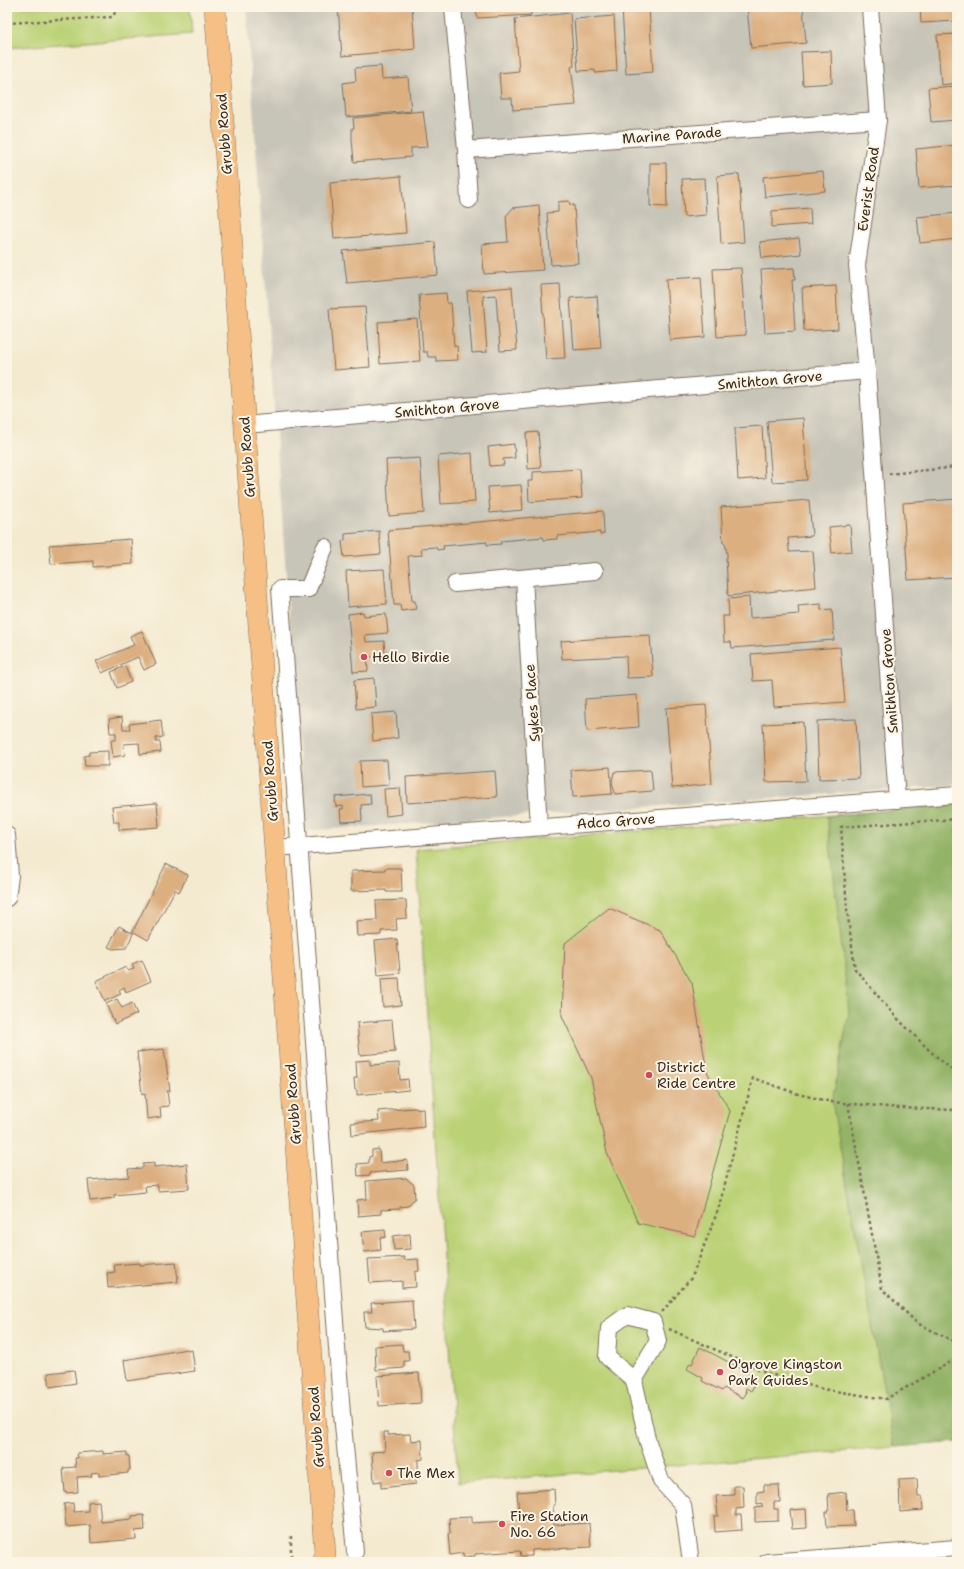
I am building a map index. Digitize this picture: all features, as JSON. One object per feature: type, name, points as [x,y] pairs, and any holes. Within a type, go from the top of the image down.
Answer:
[{"type":"main road","name":"Grubb Road","points":[[215,7],[326,1559]]},
{"type":"street","points":[[453,7],[469,200]]},
{"type":"street","name":"Everist Road","points":[[867,371],[857,265],[878,120],[870,7]]},
{"type":"street","name":"Marine Parade","points":[[466,150],[878,120]]},
{"type":"street","name":"Smithton Grove","points":[[245,425],[867,371],[897,800]]},
{"type":"street","name":"Grubb Road","points":[[325,547],[308,589],[280,589],[342,1414],[355,1552]]},
{"type":"street","points":[[455,584],[595,571]]},
{"type":"street","name":"Sykes Place","points":[[524,578],[539,827]]},
{"type":"street","name":"Adco Grove","points":[[274,848],[957,795]]},
{"type":"street","points":[[7,835],[10,876],[7,898]]},
{"type":"street","points":[[634,1380],[658,1341],[653,1322],[627,1315],[609,1328],[607,1357],[634,1380],[647,1439],[661,1482],[683,1505],[690,1562]]},
{"type":"street","points":[[767,1562],[957,1548]]},
{"type":"path","points":[[7,23],[112,17],[119,7]]},
{"type":"path","points":[[875,475],[957,467]]},
{"type":"path","points":[[957,819],[841,827],[847,909],[855,969],[895,1016],[930,1051],[957,1074]]},
{"type":"path","points":[[957,1110],[900,1108],[832,1102],[798,1094],[753,1078],[718,1210],[692,1277],[653,1322],[770,1374],[822,1389],[886,1399],[949,1363],[957,1360]]},
{"type":"path","points":[[848,1103],[882,1289],[917,1323],[957,1343]]},
{"type":"path","points":[[291,1536],[291,1562]]},
{"type":"shaded area","points":[[246,7],[957,7],[957,785],[304,831]]},
{"type":"green space","points":[[7,7],[190,7],[192,34],[7,48]]},
{"type":"green space","points":[[957,804],[957,1442],[894,1447],[832,1102],[849,1012],[827,816]]},
{"type":"green space","points":[[957,805],[957,1442],[458,1483],[416,849]]},
{"type":"building","points":[[338,7],[412,7],[415,49],[342,56]]},
{"type":"building","points":[[476,7],[531,7],[531,15],[477,18]]},
{"type":"building","points":[[649,7],[653,72],[626,74],[622,8]]},
{"type":"building","points":[[747,7],[803,7],[806,43],[751,48]]},
{"type":"building","points":[[920,7],[957,7],[957,21],[921,23]]},
{"type":"building","points":[[570,13],[574,66],[571,67],[576,105],[513,110],[512,98],[501,98],[499,73],[519,71],[515,19]]},
{"type":"building","points":[[614,16],[617,71],[595,73],[595,70],[578,71],[574,19]]},
{"type":"building","points":[[957,34],[957,83],[941,85],[937,35]]},
{"type":"building","points":[[831,51],[832,83],[803,85],[801,52]]},
{"type":"building","points":[[381,66],[382,79],[408,77],[411,111],[346,117],[343,83],[356,81],[355,68]]},
{"type":"building","points":[[957,86],[957,120],[931,122],[928,88]]},
{"type":"building","points":[[423,111],[428,147],[411,148],[411,157],[354,162],[352,139],[352,128],[354,128],[353,118]]},
{"type":"building","points":[[957,145],[957,185],[919,188],[916,149]]},
{"type":"building","points":[[650,163],[666,163],[667,207],[650,206]]},
{"type":"building","points":[[823,171],[825,191],[765,197],[763,177]]},
{"type":"building","points":[[739,174],[744,242],[721,244],[717,176]]},
{"type":"building","points":[[401,176],[406,233],[334,239],[330,183]]},
{"type":"building","points":[[704,178],[706,215],[684,217],[682,179]]},
{"type":"building","points":[[569,201],[570,205],[574,205],[578,263],[551,265],[547,213],[558,212],[558,202]]},
{"type":"building","points":[[539,205],[543,270],[484,274],[482,244],[508,242],[506,216],[513,208]]},
{"type":"building","points":[[810,208],[811,224],[772,227],[772,211]]},
{"type":"building","points":[[957,213],[957,239],[920,243],[917,217]]},
{"type":"building","points":[[799,238],[801,254],[762,258],[760,242]]},
{"type":"building","points":[[435,242],[438,275],[347,283],[343,251]]},
{"type":"building","points":[[741,268],[746,335],[717,337],[713,269]]},
{"type":"building","points":[[794,268],[795,280],[792,280],[795,331],[765,333],[761,270]]},
{"type":"building","points":[[701,277],[705,337],[670,340],[666,279]]},
{"type":"building","points":[[560,284],[565,358],[546,359],[541,285]]},
{"type":"building","points":[[836,286],[838,329],[804,331],[802,288]]},
{"type":"building","points":[[512,287],[517,350],[500,351],[496,295],[483,296],[487,352],[472,353],[467,291]]},
{"type":"building","points":[[446,293],[447,303],[451,303],[454,346],[457,346],[458,360],[436,361],[436,357],[428,357],[427,352],[423,352],[419,295]]},
{"type":"building","points":[[597,296],[601,348],[574,350],[570,298]]},
{"type":"building","points":[[365,307],[370,367],[334,370],[329,309]]},
{"type":"building","points":[[417,319],[420,361],[380,364],[378,322]]},
{"type":"building","points":[[8,404],[9,418],[7,418]]},
{"type":"building","points":[[803,418],[807,480],[772,482],[767,421]]},
{"type":"building","points":[[762,426],[765,478],[738,480],[735,428]]},
{"type":"building","points":[[538,432],[541,468],[528,469],[526,433]]},
{"type":"building","points":[[514,444],[515,458],[503,459],[504,465],[490,466],[488,447]]},
{"type":"building","points":[[472,453],[475,502],[441,504],[438,456]]},
{"type":"building","points":[[420,458],[424,513],[389,516],[386,460]]},
{"type":"building","points":[[580,469],[582,498],[529,502],[528,481],[533,481],[533,472]]},
{"type":"building","points":[[521,485],[523,510],[490,513],[488,487]]},
{"type":"building","points":[[957,499],[957,577],[908,580],[903,503]]},
{"type":"building","points":[[809,500],[812,536],[788,538],[789,552],[813,551],[816,587],[728,596],[727,554],[725,543],[723,543],[721,507]]},
{"type":"building","points":[[603,511],[604,534],[600,535],[600,532],[557,536],[557,539],[544,540],[543,537],[501,541],[501,544],[487,545],[487,542],[443,546],[444,549],[437,550],[436,547],[421,548],[422,555],[408,556],[412,601],[415,601],[416,609],[401,611],[400,605],[394,605],[388,530]]},
{"type":"building","points":[[850,525],[852,551],[832,553],[829,527]]},
{"type":"building","points":[[379,531],[381,554],[344,557],[342,541],[345,540],[345,534]]},
{"type":"building","points":[[131,539],[133,564],[93,567],[93,561],[51,564],[49,545]]},
{"type":"building","points":[[384,569],[387,604],[348,607],[346,571]]},
{"type":"building","points":[[749,597],[750,618],[799,614],[798,606],[821,604],[821,610],[832,609],[834,640],[732,648],[731,642],[724,642],[723,616],[729,616],[728,599]]},
{"type":"building","points":[[363,612],[364,616],[386,614],[388,633],[365,635],[366,642],[384,641],[385,656],[367,657],[368,671],[353,672],[348,614]]},
{"type":"building","points":[[142,631],[156,664],[144,670],[138,657],[102,673],[96,661],[134,645],[130,636]]},
{"type":"building","points":[[650,635],[653,677],[627,678],[626,656],[562,659],[561,641]]},
{"type":"building","points":[[840,647],[845,702],[774,707],[772,680],[753,681],[751,654]]},
{"type":"building","points":[[125,666],[131,682],[117,688],[111,672]]},
{"type":"building","points":[[374,678],[376,707],[356,709],[354,680]]},
{"type":"building","points":[[637,695],[639,727],[587,731],[585,699]]},
{"type":"building","points":[[706,705],[712,784],[672,788],[666,708]]},
{"type":"building","points":[[396,712],[398,738],[373,741],[371,714]]},
{"type":"building","points":[[122,717],[123,729],[130,729],[129,724],[161,720],[163,737],[156,738],[156,742],[160,742],[161,752],[140,754],[139,743],[124,744],[125,755],[113,757],[111,740],[116,740],[116,733],[110,733],[109,719]]},
{"type":"building","points":[[856,719],[859,778],[819,779],[817,721]]},
{"type":"building","points":[[803,722],[806,781],[766,782],[763,724]]},
{"type":"building","points":[[108,751],[108,766],[85,766],[84,756],[89,755],[89,752]]},
{"type":"building","points":[[387,760],[389,785],[361,787],[360,761]]},
{"type":"building","points":[[610,767],[612,794],[573,797],[571,770]]},
{"type":"building","points":[[651,770],[653,791],[615,794],[612,782],[614,772]]},
{"type":"building","points":[[495,771],[497,797],[407,803],[406,777]]},
{"type":"building","points":[[400,788],[402,814],[386,816],[384,789]]},
{"type":"building","points":[[370,794],[371,804],[361,805],[362,821],[341,822],[340,809],[343,809],[343,806],[336,807],[335,797]]},
{"type":"building","points":[[157,803],[159,827],[119,830],[119,822],[114,822],[112,807]]},
{"type":"building","points":[[166,864],[188,875],[179,892],[175,890],[148,940],[134,932],[126,948],[113,949],[108,947],[119,926],[132,933]]},
{"type":"building","points":[[385,868],[401,868],[402,892],[386,892],[386,890],[351,891],[351,871],[385,870]]},
{"type":"building","points":[[406,900],[407,918],[396,919],[397,930],[381,931],[381,935],[357,936],[356,921],[377,920],[376,901]]},
{"type":"building","name":"District Ride Centre","points":[[609,908],[660,930],[692,983],[707,1072],[730,1111],[695,1236],[638,1223],[607,1153],[591,1078],[562,1016],[565,943]]},
{"type":"building","points":[[397,939],[400,973],[378,975],[375,941]]},
{"type":"building","points":[[142,960],[151,981],[126,992],[124,987],[119,990],[121,994],[105,1001],[96,981],[126,967],[128,971],[134,969],[132,964]]},
{"type":"building","points":[[399,978],[401,1005],[383,1007],[381,979]]},
{"type":"building","points":[[117,999],[122,1008],[132,1003],[137,1014],[115,1024],[106,1004]]},
{"type":"building","points":[[392,1020],[395,1052],[360,1055],[357,1023]]},
{"type":"building","points":[[164,1049],[170,1091],[167,1091],[169,1106],[160,1107],[161,1117],[147,1119],[145,1093],[142,1094],[137,1052]]},
{"type":"building","points":[[370,1060],[370,1065],[399,1063],[400,1080],[408,1079],[409,1090],[357,1095],[354,1078],[357,1078],[356,1061]]},
{"type":"building","points":[[413,1108],[423,1109],[424,1127],[352,1135],[351,1123],[379,1121],[378,1111]]},
{"type":"building","points":[[379,1149],[380,1163],[407,1160],[408,1170],[370,1173],[370,1175],[358,1176],[357,1164],[369,1163],[369,1157],[372,1156],[372,1150]]},
{"type":"building","points":[[154,1163],[154,1167],[187,1164],[189,1189],[158,1191],[158,1185],[145,1186],[146,1192],[114,1195],[114,1198],[90,1201],[88,1180],[129,1177],[128,1169],[143,1168],[143,1164]]},
{"type":"building","points":[[406,1178],[414,1185],[415,1198],[408,1206],[400,1207],[400,1209],[381,1210],[381,1214],[358,1216],[357,1200],[367,1199],[366,1181]]},
{"type":"building","points":[[385,1230],[386,1237],[380,1238],[381,1250],[364,1252],[362,1232]]},
{"type":"building","points":[[410,1234],[411,1249],[394,1250],[393,1236]]},
{"type":"building","points":[[404,1257],[404,1260],[418,1259],[419,1271],[415,1272],[416,1287],[402,1288],[402,1281],[370,1283],[368,1259]]},
{"type":"building","points":[[176,1262],[178,1282],[108,1288],[107,1273],[115,1272],[114,1265],[140,1263],[140,1265]]},
{"type":"building","points":[[412,1300],[414,1329],[383,1331],[383,1328],[365,1327],[364,1312],[372,1312],[371,1303]]},
{"type":"building","points":[[402,1344],[403,1351],[408,1351],[409,1361],[404,1361],[404,1368],[376,1370],[375,1346]]},
{"type":"building","name":"O'grove Kingston Park Guides","points":[[700,1347],[753,1375],[750,1381],[755,1384],[751,1391],[746,1388],[745,1392],[747,1392],[743,1398],[724,1388],[722,1391],[702,1381],[703,1378],[687,1369],[690,1363],[692,1364]]},
{"type":"building","points":[[187,1349],[188,1351],[192,1350],[195,1371],[127,1381],[124,1360]]},
{"type":"building","points":[[74,1370],[76,1383],[50,1387],[48,1373]]},
{"type":"building","points":[[419,1373],[421,1403],[379,1406],[377,1376]]},
{"type":"building","points":[[384,1432],[388,1432],[388,1435],[410,1434],[411,1441],[422,1440],[423,1459],[418,1460],[418,1471],[415,1471],[416,1484],[381,1488],[381,1481],[374,1482],[372,1452],[385,1451]]},
{"type":"building","points":[[103,1451],[103,1454],[127,1452],[127,1456],[129,1456],[130,1470],[128,1470],[128,1473],[99,1476],[99,1472],[91,1473],[92,1476],[77,1477],[78,1492],[65,1493],[63,1468],[76,1467],[75,1458],[78,1458],[77,1453]]},
{"type":"building","points":[[917,1479],[918,1496],[922,1496],[923,1510],[900,1512],[899,1480]]},
{"type":"building","points":[[764,1485],[779,1485],[780,1502],[774,1502],[774,1509],[778,1509],[778,1521],[755,1522],[755,1508],[762,1507],[762,1503],[757,1504],[757,1492],[764,1491]]},
{"type":"building","points":[[734,1486],[743,1486],[744,1508],[736,1509],[736,1515],[741,1515],[742,1530],[715,1532],[714,1516],[718,1516],[716,1496],[734,1495]]},
{"type":"building","name":"Fire Station No. 66","points":[[554,1489],[554,1525],[589,1523],[591,1547],[532,1550],[532,1556],[521,1556],[520,1551],[475,1554],[475,1556],[463,1557],[463,1553],[450,1555],[448,1534],[450,1534],[449,1518],[472,1517],[472,1523],[522,1520],[521,1513],[519,1513],[517,1492]]},
{"type":"building","points":[[846,1492],[847,1510],[853,1510],[854,1526],[827,1527],[826,1512],[829,1512],[828,1494]]},
{"type":"building","points":[[99,1501],[101,1522],[132,1519],[132,1516],[144,1515],[145,1530],[135,1531],[136,1539],[91,1543],[90,1525],[66,1527],[64,1504],[73,1503],[74,1512],[88,1511],[88,1502]]},
{"type":"building","points":[[806,1509],[807,1528],[792,1529],[790,1510]]},
{"type":"place","name":"Hello Birdie","points":[[364,657]]},
{"type":"place","name":"District Ride Centre","points":[[649,1075]]},
{"type":"place","name":"O'grove Kingston Park Guides","points":[[720,1372]]},
{"type":"place","name":"The Mex","points":[[389,1473]]},
{"type":"place","name":"Fire Station No. 66","points":[[502,1524]]}]
